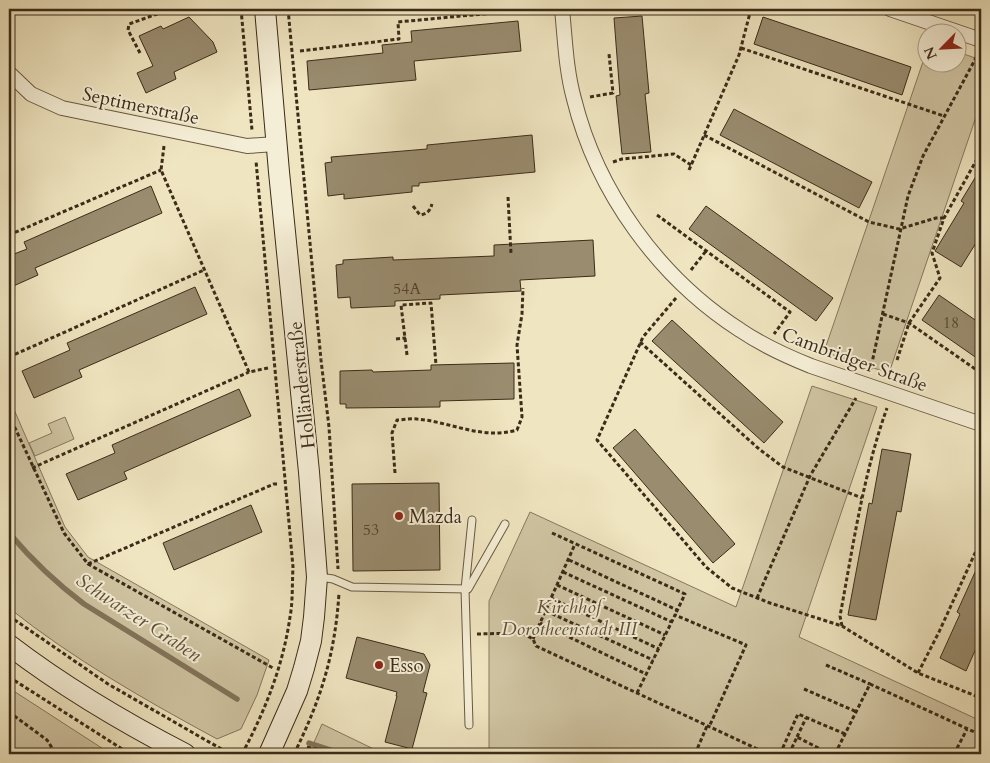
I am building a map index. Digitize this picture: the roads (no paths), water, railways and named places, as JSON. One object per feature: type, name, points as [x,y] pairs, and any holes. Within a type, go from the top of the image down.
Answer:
[{"type":"street","name":"Holländerstraße","points":[[265,9],[317,577],[311,641],[304,668],[297,692],[269,754]]},
{"type":"street","name":"Cambridger Straße","points":[[562,9],[570,85],[581,124],[597,166],[612,195],[635,230],[683,285],[708,308],[740,330],[788,357],[981,424]]},
{"type":"street","points":[[890,9],[981,40]]},
{"type":"street","name":"Septimerstraße","points":[[9,74],[31,94],[62,108],[247,146],[276,144]]},
{"type":"street","points":[[9,645],[65,686],[132,727],[185,754]]},
{"type":"lane","points":[[469,725],[465,589],[472,520]]},
{"type":"lane","points":[[317,577],[333,579],[352,587],[468,589],[504,524]]},
{"type":"waterway","name":"Schwarzer Graben","points":[[9,533],[45,571],[84,604],[237,699]]},
{"type":"waterway","name":"Schwarzer Graben","points":[[309,743],[343,754]]},
{"type":"place","name":"Mazda","points":[[399,516]]},
{"type":"place","name":"Esso","points":[[379,665]]},
{"type":"park label","name":"Kirchhof Dorotheenstadt III","points":[[569,617]]}]
